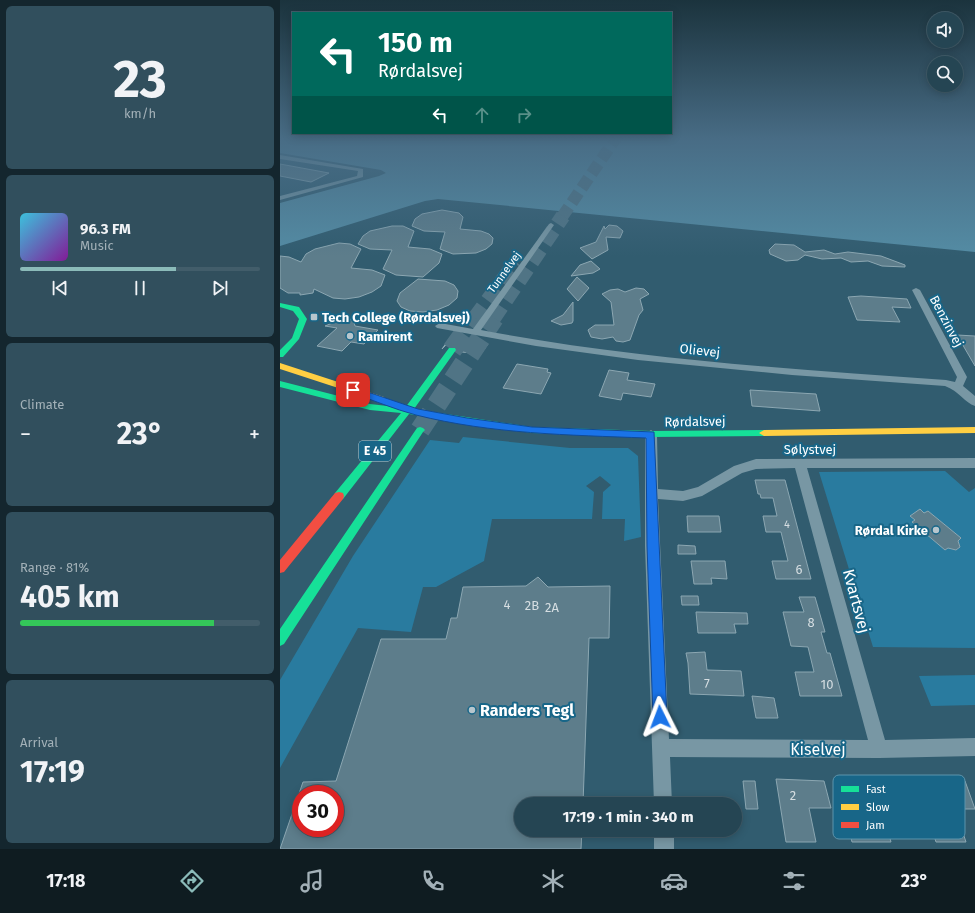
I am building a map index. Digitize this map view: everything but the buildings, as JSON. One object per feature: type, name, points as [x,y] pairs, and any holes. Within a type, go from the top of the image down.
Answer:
[{"type":"main road","points":[[280,305],[296,309],[301,314],[302,324],[298,334],[290,346],[280,355]]},
{"type":"main road","points":[[280,343],[298,334]]},
{"type":"main road","name":"E 45","points":[[280,568],[396,426],[452,350]]},
{"type":"main road","name":"Rørdalsvej","points":[[280,366],[417,412]]},
{"type":"main road","points":[[280,375],[310,382],[328,382]]},
{"type":"main road","name":"Rørdalsvej","points":[[280,384],[370,407],[417,412],[532,430],[651,434],[975,430]]},
{"type":"main road","name":"E 45","points":[[280,640],[420,430]]},
{"type":"main road","points":[[280,564],[295,549]]},
{"type":"street","points":[[280,198],[360,178]]},
{"type":"street","name":"Tunnelvej","points":[[475,332],[551,226]]},
{"type":"street","name":"Benzinvej","points":[[916,290],[962,377],[958,386]]},
{"type":"street","name":"Olievej","points":[[440,326],[543,344],[726,366],[796,373],[946,383],[958,386]]},
{"type":"street","points":[[958,386],[975,402]]},
{"type":"street","points":[[651,434],[663,797]]},
{"type":"street","name":"Sølystvej","points":[[652,494],[692,494],[702,491],[738,469],[756,464],[975,463]]},
{"type":"street","name":"Kvartsvej","points":[[800,464],[879,749]]},
{"type":"street","name":"Kiselvej","points":[[661,748],[879,749],[975,747]]},
{"type":"street","points":[[664,837],[664,849]]},
{"type":"shaded area","points":[[373,178],[975,178],[975,252],[438,199],[425,201],[280,246],[280,203]]},
{"type":"shaded area","points":[[463,437],[570,448],[628,448],[638,456],[641,537],[624,541],[625,519],[602,519],[603,492],[611,485],[600,476],[586,486],[594,492],[592,519],[492,519],[484,561],[436,587],[423,587],[411,632],[358,628],[280,768],[280,680],[353,556],[430,440],[459,443]]},
{"type":"shaded area","points":[[945,471],[969,492],[975,488],[975,648],[873,647],[819,472]]},
{"type":"shaded area","points":[[975,675],[975,705],[931,706],[919,676]]},
{"type":"tunnel","points":[[562,217],[589,178]]},
{"type":"tunnel","points":[[493,319],[563,216]]},
{"type":"tunnel","points":[[474,319],[516,262]]},
{"type":"tunnel","points":[[452,350],[475,318]]},
{"type":"tunnel","points":[[420,430],[494,318]]},
{"type":"traffic: fast","points":[[280,305],[296,309],[303,319],[295,339],[280,355]]},
{"type":"traffic: fast","points":[[339,496],[396,426],[452,350]]},
{"type":"traffic: fast","points":[[280,384],[370,407],[417,412],[532,430],[651,434],[764,433]]},
{"type":"traffic: fast","points":[[280,640],[420,430]]},
{"type":"traffic: slow","points":[[280,366],[381,399]]},
{"type":"traffic: slow","points":[[764,433],[975,430]]},
{"type":"traffic: jam","points":[[280,568],[339,496]]},
{"type":"place","name":"Tech College (Rørdalsvej)","points":[[314,317]]},
{"type":"place","name":"Ramirent","points":[[350,336]]},
{"type":"place","name":"Rørdal Kirke","points":[[936,530]]},
{"type":"place","name":"Randers Tegl","points":[[472,710]]},
{"type":"route","points":[[353,390],[417,412],[467,421],[532,430],[575,433],[651,434],[652,546],[660,717]]}]
